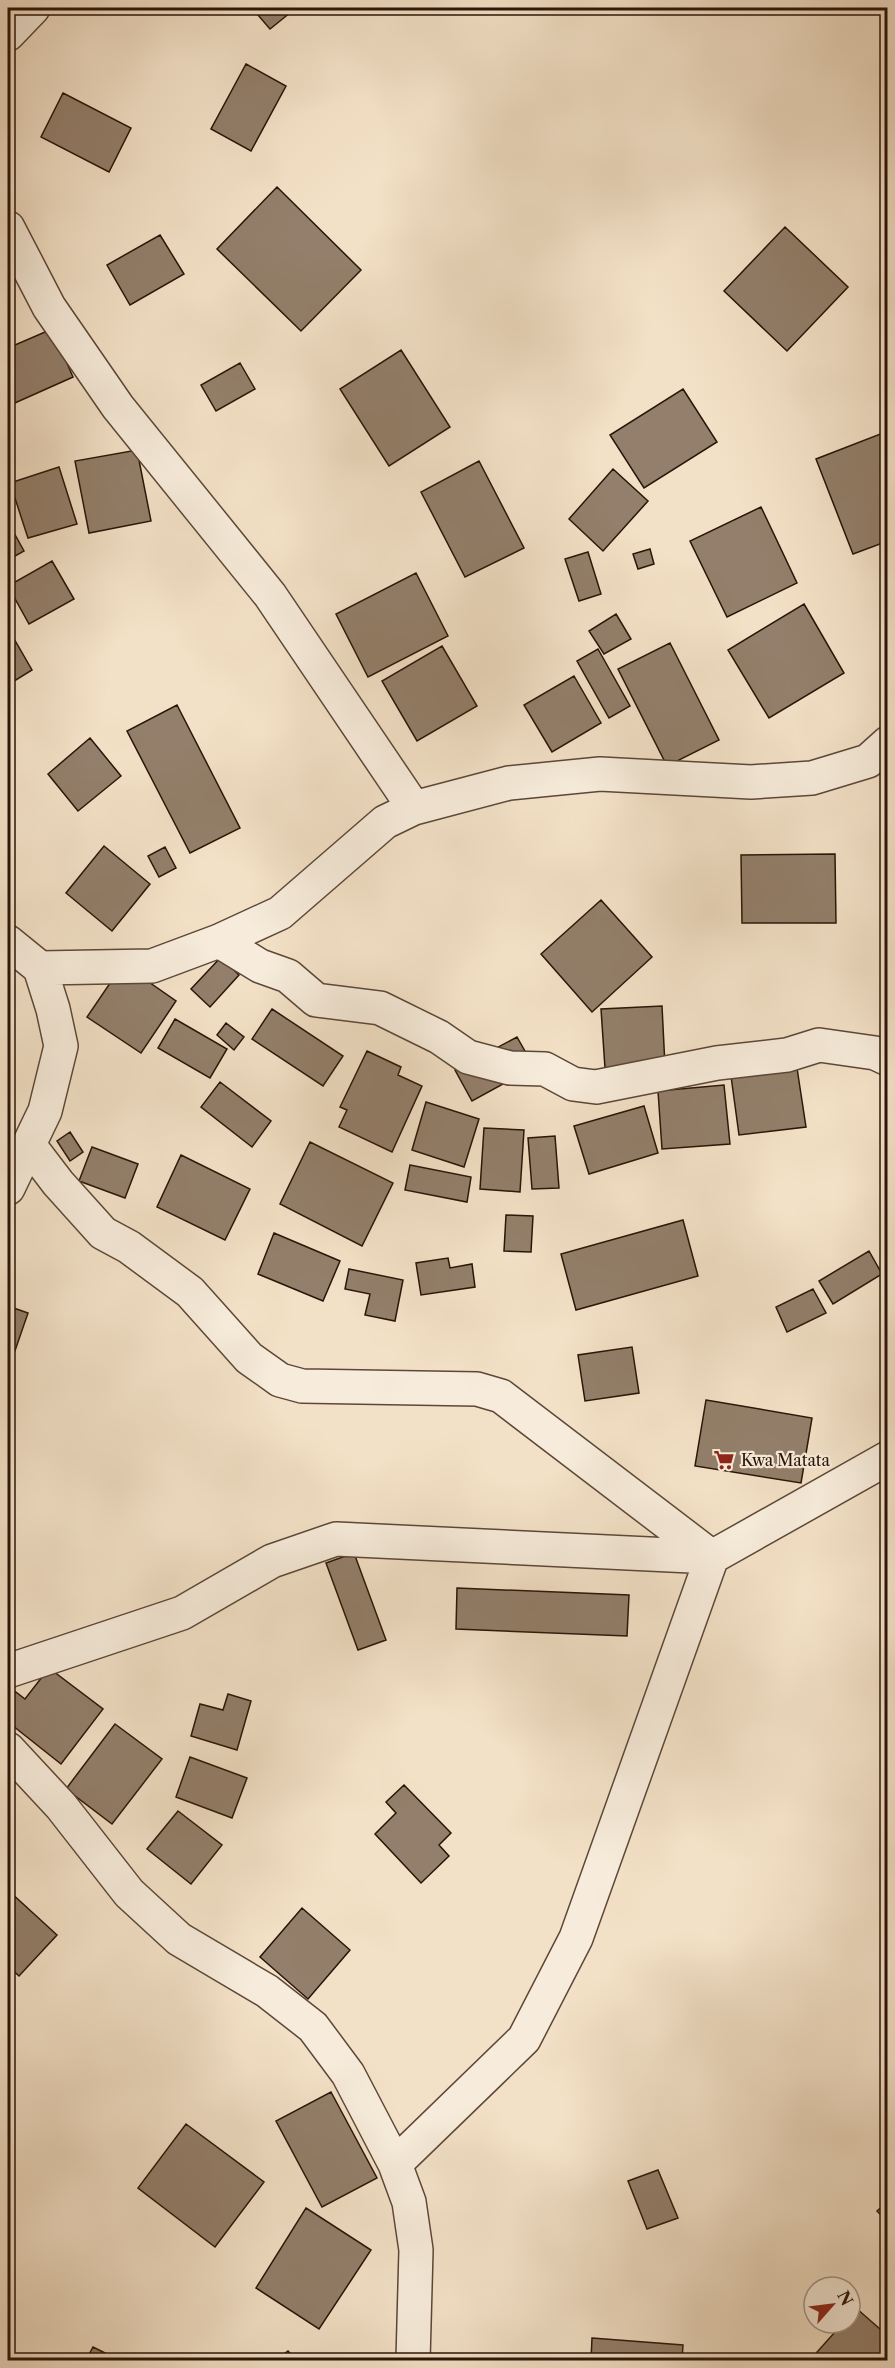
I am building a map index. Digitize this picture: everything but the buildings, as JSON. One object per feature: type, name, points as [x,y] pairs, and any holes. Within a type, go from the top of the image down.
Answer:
[{"type":"street","points":[[8,34],[33,8]]},
{"type":"street","points":[[8,228],[50,307],[118,407],[270,595],[414,808]]},
{"type":"street","points":[[40,968],[152,966],[219,941],[280,913],[385,822],[414,808],[509,783],[600,774],[750,782],[812,778],[868,761],[888,743]]},
{"type":"street","points":[[219,941],[260,966],[288,976],[316,1000],[380,1008],[439,1037],[468,1056],[510,1068],[546,1069],[573,1084],[596,1087],[717,1063],[787,1055],[819,1045],[875,1053],[888,1059]]},
{"type":"street","points":[[8,942],[40,968],[54,1010],[61,1046],[45,1111],[8,1188]]},
{"type":"street","points":[[29,1145],[58,1183],[103,1233],[129,1247],[190,1292],[249,1358],[279,1380],[302,1386],[477,1389],[501,1396],[712,1557]]},
{"type":"street","points":[[8,1671],[182,1614],[272,1561],[336,1539],[712,1557],[888,1458]]},
{"type":"street","points":[[395,2164],[524,2039],[579,1930],[712,1557]]},
{"type":"street","points":[[8,1749],[61,1806],[129,1893],[179,1939],[267,1990],[313,2026],[348,2074],[395,2164],[409,2202],[416,2250],[413,2361]]},
{"type":"place","name":"Kwa Matata","points":[[724,1460]]}]
